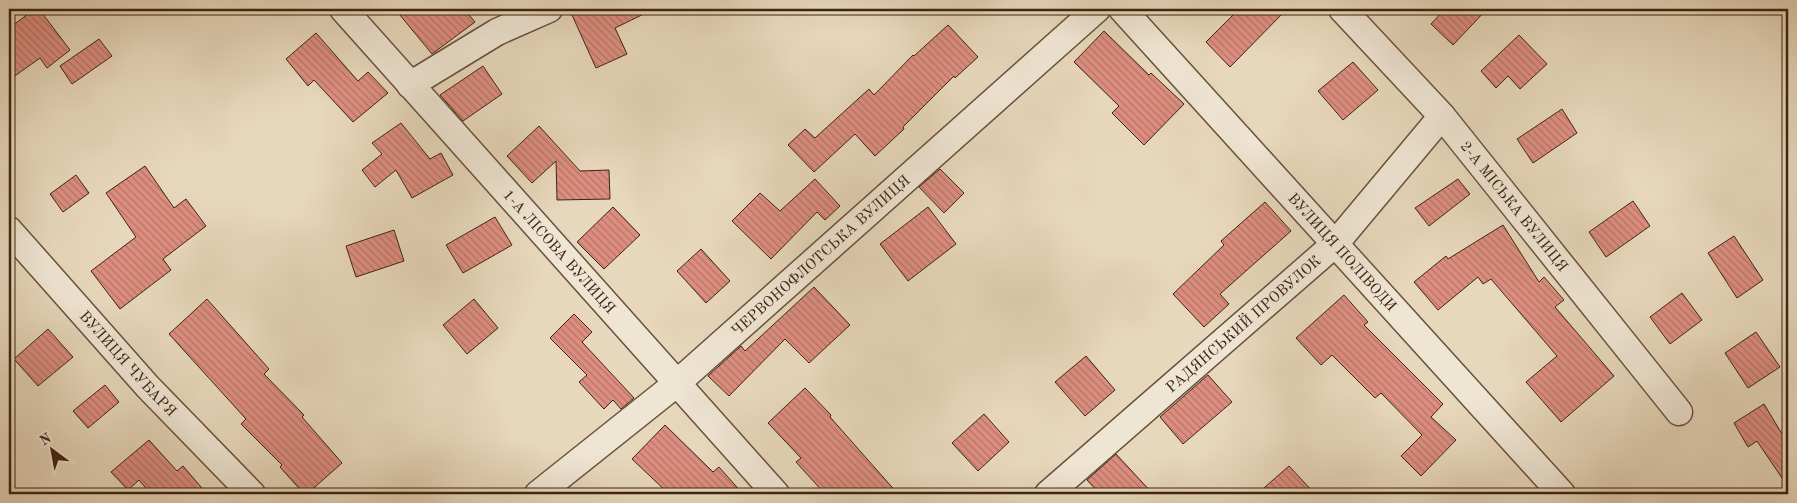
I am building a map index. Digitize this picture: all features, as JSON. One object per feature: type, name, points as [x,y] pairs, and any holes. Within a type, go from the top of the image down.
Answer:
[{"type":"street","name":"1-А ЛІСОВА ВУЛИЦЯ","points":[[343,9],[776,494]]},
{"type":"street","points":[[410,85],[498,32],[548,9]]},
{"type":"street","name":"ЧЕРВОНОФЛОТСЬКА ВУЛИЦЯ","points":[[538,494],[676,384],[1097,9]]},
{"type":"street","name":"ВУЛИЦЯ ПОЛІВОДИ","points":[[1122,9],[1562,494]]},
{"type":"street","name":"2-А МІСЬКА ВУЛИЦЯ","points":[[1342,9],[1442,116],[1679,412]]},
{"type":"street","name":"РАДЯНСЬКИЙ ПРОВУЛОК","points":[[1048,494],[1335,244],[1442,116]]},
{"type":"street","name":"ВУЛИЦЯ ЧУБАРЯ","points":[[9,230],[148,387],[252,494]]},
{"type":"building","points":[[35,9],[39,9],[70,50],[47,68],[40,58],[9,80],[9,28]]},
{"type":"building","points":[[395,9],[464,9],[475,22],[432,54]]},
{"type":"building","points":[[585,9],[654,9],[615,28],[627,54],[596,68],[572,15]]},
{"type":"building","points":[[1239,9],[1287,9],[1230,67],[1206,42]]},
{"type":"building","points":[[1445,9],[1487,9],[1453,45],[1431,24]]},
{"type":"building","points":[[948,25],[978,57],[955,78],[954,76],[903,127],[904,129],[875,156],[855,134],[814,172],[788,145],[805,129],[815,138],[869,89],[874,95],[913,55]]},
{"type":"building","points":[[1104,31],[1149,75],[1151,73],[1184,104],[1144,145],[1112,113],[1119,106],[1074,62]]},
{"type":"building","points":[[316,33],[358,81],[368,72],[388,93],[353,122],[314,80],[308,86],[286,59]]},
{"type":"building","points":[[1519,35],[1547,64],[1520,89],[1508,76],[1496,88],[1481,71]]},
{"type":"building","points":[[99,39],[112,56],[72,84],[60,66]]},
{"type":"building","points":[[1353,62],[1378,90],[1343,120],[1318,91]]},
{"type":"building","points":[[483,66],[502,94],[463,121],[440,95]]},
{"type":"building","points":[[1562,109],[1577,133],[1533,163],[1517,139]]},
{"type":"building","points":[[401,123],[430,159],[441,153],[453,175],[412,198],[396,170],[375,187],[362,170],[382,154],[372,143]]},
{"type":"building","points":[[539,126],[580,171],[609,170],[610,199],[557,200],[556,161],[532,183],[507,156]]},
{"type":"building","points":[[145,166],[174,208],[186,199],[206,226],[163,259],[171,270],[120,309],[91,271],[136,237],[106,193]]},
{"type":"building","points":[[940,169],[964,193],[944,213],[919,187]]},
{"type":"building","points":[[76,175],[89,193],[63,212],[50,194]]},
{"type":"building","points":[[815,179],[840,206],[825,220],[817,212],[771,259],[732,221],[760,193],[780,211]]},
{"type":"building","points":[[1458,179],[1470,194],[1429,226],[1415,208]]},
{"type":"building","points":[[1633,201],[1650,226],[1606,257],[1589,232]]},
{"type":"building","points":[[1265,202],[1291,231],[1220,294],[1229,304],[1204,327],[1173,294],[1224,245],[1221,241]]},
{"type":"building","points":[[613,207],[640,235],[604,269],[577,242]]},
{"type":"building","points":[[928,207],[956,244],[908,281],[880,244]]},
{"type":"building","points":[[495,217],[512,245],[463,273],[446,245]]},
{"type":"building","points":[[1503,225],[1539,282],[1544,277],[1564,300],[1555,307],[1614,376],[1561,422],[1526,382],[1557,356],[1491,279],[1483,284],[1478,277],[1438,310],[1414,282],[1446,256],[1448,259]]},
{"type":"building","points":[[394,230],[404,261],[356,277],[346,246]]},
{"type":"building","points":[[1734,236],[1763,280],[1737,298],[1708,253]]},
{"type":"building","points":[[701,249],[730,281],[706,303],[677,271]]},
{"type":"building","points":[[814,287],[850,325],[809,363],[785,339],[729,396],[708,376],[741,346],[745,351]]},
{"type":"building","points":[[1682,293],[1702,320],[1670,344],[1650,317]]},
{"type":"building","points":[[1344,295],[1368,322],[1364,325],[1443,404],[1431,417],[1456,440],[1421,476],[1401,456],[1422,435],[1381,393],[1375,398],[1332,355],[1321,365],[1296,338]]},
{"type":"building","points":[[207,299],[269,369],[264,374],[304,415],[302,417],[342,463],[307,494],[304,494],[280,467],[282,465],[241,424],[246,419],[169,334]]},
{"type":"building","points":[[474,299],[498,328],[467,354],[443,325]]},
{"type":"building","points":[[574,314],[592,332],[582,342],[634,398],[621,409],[613,400],[604,409],[579,382],[587,375],[550,338]]},
{"type":"building","points":[[48,329],[73,357],[38,386],[14,359]]},
{"type":"building","points":[[1756,332],[1780,367],[1748,388],[1725,353]]},
{"type":"building","points":[[1086,356],[1115,390],[1085,416],[1055,382]]},
{"type":"building","points":[[1208,375],[1232,402],[1183,444],[1160,417]]},
{"type":"building","points":[[105,385],[119,402],[88,428],[73,411]]},
{"type":"building","points":[[805,388],[831,415],[830,417],[898,494],[825,494],[796,462],[801,458],[768,423]]},
{"type":"building","points":[[1764,404],[1788,444],[1788,487],[1757,441],[1748,447],[1734,423]]},
{"type":"building","points":[[984,414],[1009,442],[978,471],[952,443]]},
{"type":"building","points":[[665,425],[713,472],[719,467],[743,494],[669,494],[632,459]]},
{"type":"building","points":[[149,440],[177,471],[183,466],[207,494],[151,494],[139,480],[128,490],[111,472]]},
{"type":"building","points":[[1116,454],[1153,494],[1100,494],[1087,480]]},
{"type":"building","points":[[1289,466],[1315,494],[1257,494]]}]
